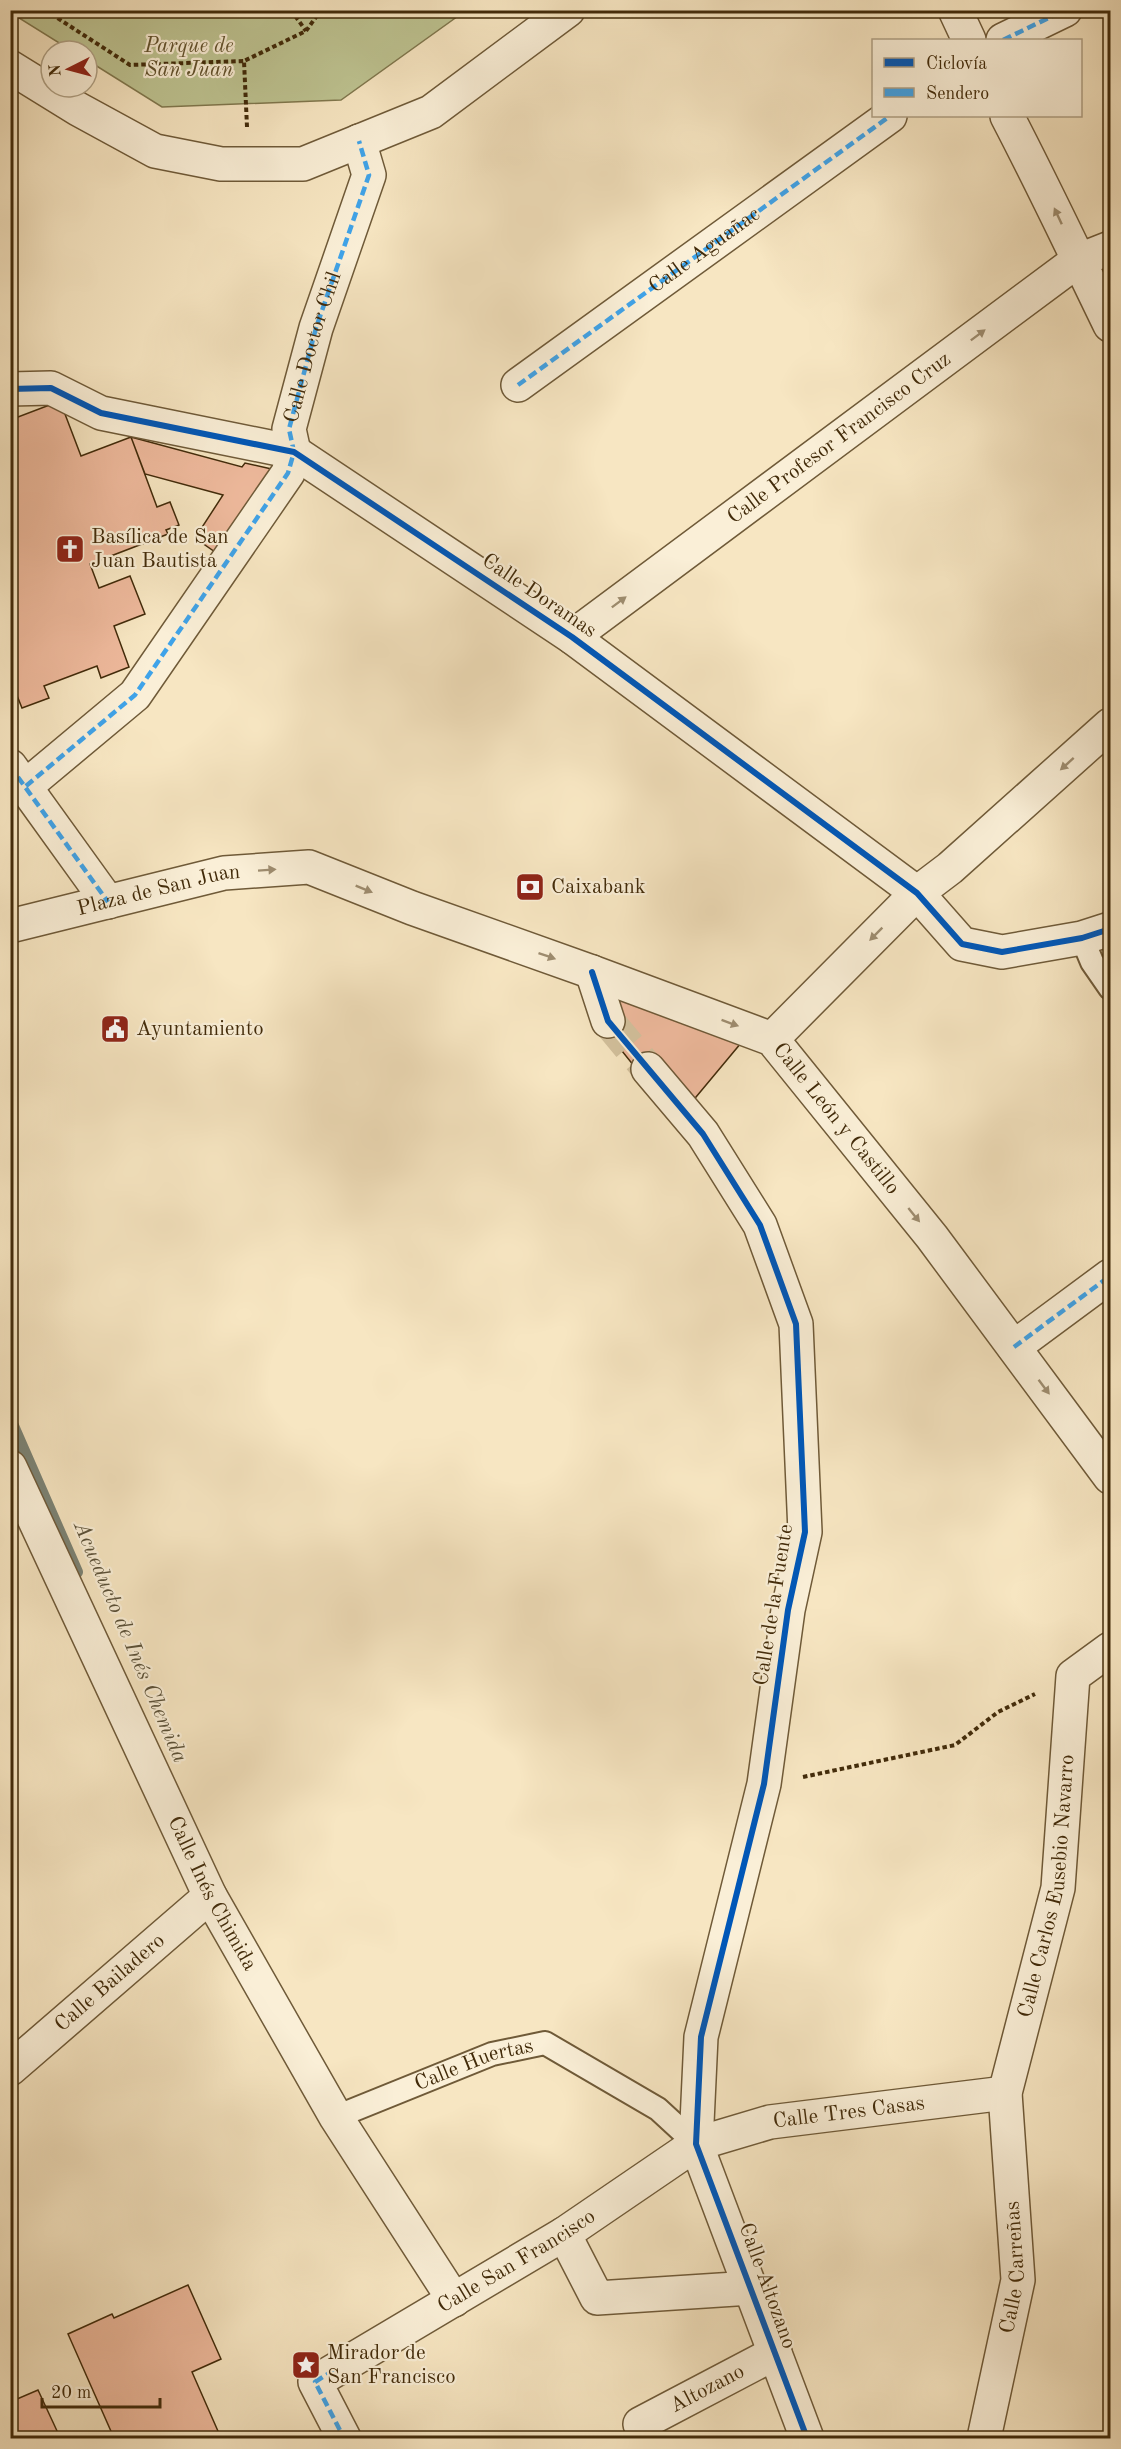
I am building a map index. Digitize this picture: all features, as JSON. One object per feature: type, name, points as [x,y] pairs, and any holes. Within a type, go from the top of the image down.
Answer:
[{"type":"street","points":[[10,67],[78,109],[155,151],[221,164],[303,164],[431,112],[568,10]]},
{"type":"street","points":[[955,10],[969,39]]},
{"type":"street","points":[[1005,39],[1065,10]]},
{"type":"street","name":"Calle Aguañac","points":[[518,385],[889,117]]},
{"type":"street","points":[[1008,117],[1110,325]]},
{"type":"street","name":"Calle Doctor Chil","points":[[18,776],[135,695],[288,473],[294,452],[289,429],[316,328],[369,175],[359,141]]},
{"type":"street","name":"Calle Profesor Francisco Cruz","points":[[572,637],[1077,261],[1110,248]]},
{"type":"street","name":"Calle Doramas","points":[[10,389],[51,388],[101,413],[294,452],[572,637],[917,893],[962,944],[1002,952],[1096,934]]},
{"type":"street","points":[[772,1039],[917,893],[950,868],[1110,725]]},
{"type":"street","points":[[18,776],[108,902]]},
{"type":"street","name":"Plaza de San Juan","points":[[10,926],[224,873],[309,867]]},
{"type":"street","name":"Calle León y Castillo","points":[[309,867],[412,909],[592,972],[772,1039],[932,1237],[1110,1477]]},
{"type":"street","points":[[592,972],[608,1021]]},
{"type":"street","name":"Calle de la Fuente","points":[[648,1069],[703,1134],[760,1225],[796,1324],[805,1532],[788,1610],[764,1784],[701,2037],[696,2144]]},
{"type":"street","points":[[1014,1347],[1110,1276]]},
{"type":"street","name":"Calle Inés Chimida","points":[[10,1467],[210,1896],[336,2117],[454,2300]]},
{"type":"street","points":[[1073,1676],[1110,1649]]},
{"type":"street","name":"Calle Carlos Eusebio Navarro","points":[[1005,2093],[1058,1888],[1073,1676]]},
{"type":"street","name":"Calle Bailadero","points":[[10,2069],[210,1896]]},
{"type":"street","name":"Calle Tres Casas","points":[[696,2144],[770,2122],[1005,2093]]},
{"type":"street","name":"Calle Carreñas","points":[[984,2439],[1018,2280],[1005,2093]]},
{"type":"street","name":"Calle San Francisco","points":[[344,2439],[315,2382],[564,2234],[696,2144]]},
{"type":"street","name":"Calle Altozano","points":[[696,2144],[807,2439]]},
{"type":"street","points":[[564,2234],[597,2298],[751,2288]]},
{"type":"street","name":"Altozano","points":[[640,2424],[775,2353]]},
{"type":"lane","points":[[1096,934],[1092,962],[1110,988]]},
{"type":"lane","name":"Calle Huertas","points":[[336,2117],[492,2055],[545,2043],[658,2109],[696,2144]]},
{"type":"path","points":[[45,10],[130,65],[244,61],[306,31],[321,10]]},
{"type":"path","points":[[291,10],[306,31]]},
{"type":"path","points":[[244,61],[248,164]]},
{"type":"path","points":[[764,1784],[955,1745],[998,1712],[1073,1676]]},
{"type":"green space","name":"Parque de San Juan","points":[[11,10],[465,11],[341,100],[162,107],[99,68],[99,39],[53,39],[11,13]]},
{"type":"building","name":"Basílica de San Juan Bautista","points":[[60,401],[81,456],[131,437],[157,507],[170,502],[179,525],[166,530],[168,534],[90,564],[99,588],[130,576],[145,614],[114,626],[129,667],[101,678],[97,666],[44,686],[49,698],[22,708],[10,678],[10,420]]},
{"type":"building","points":[[131,437],[242,467],[245,463],[276,470],[218,554],[195,538],[223,495],[145,474]]},
{"type":"building","points":[[620,995],[741,1043],[691,1103],[642,1076],[602,1026],[613,1016]]},
{"type":"building","points":[[188,2285],[221,2359],[192,2372],[221,2438],[114,2438],[68,2334],[112,2314],[114,2318]]},
{"type":"building","points":[[38,2390],[58,2433],[46,2438],[10,2438],[10,2402]]},
{"type":"waterway","name":"Acueducto de Inés Chemida","points":[[10,1419],[77,1572]]},
{"type":"tunnel","points":[[608,1021],[648,1069]]},
{"type":"marked path","points":[[1005,39],[1065,10]]},
{"type":"marked path","points":[[518,385],[889,117]]},
{"type":"marked path","points":[[26,786],[135,695],[288,473],[294,452],[289,429],[316,328],[369,175],[359,141]]},
{"type":"marked path","points":[[10,766],[108,902]]},
{"type":"marked path","points":[[1014,1347],[1110,1276]]},
{"type":"marked path","points":[[334,2370],[315,2382],[344,2438]]},
{"type":"cycle path","points":[[10,389],[51,388],[101,413],[294,452],[572,637],[917,893],[962,944],[1002,952],[1082,938],[1110,929]]},
{"type":"cycle path","points":[[592,972],[608,1021],[703,1134],[760,1225],[796,1324],[805,1532],[788,1610],[764,1784],[701,2037],[696,2144],[807,2438]]},
{"type":"place","name":"Basílica de San Juan Bautista","points":[[70,549]]},
{"type":"place","name":"Caixabank","points":[[530,887]]},
{"type":"place","name":"Ayuntamiento","points":[[115,1029]]},
{"type":"place","name":"Mirador de San Francisco","points":[[306,2365]]}]
